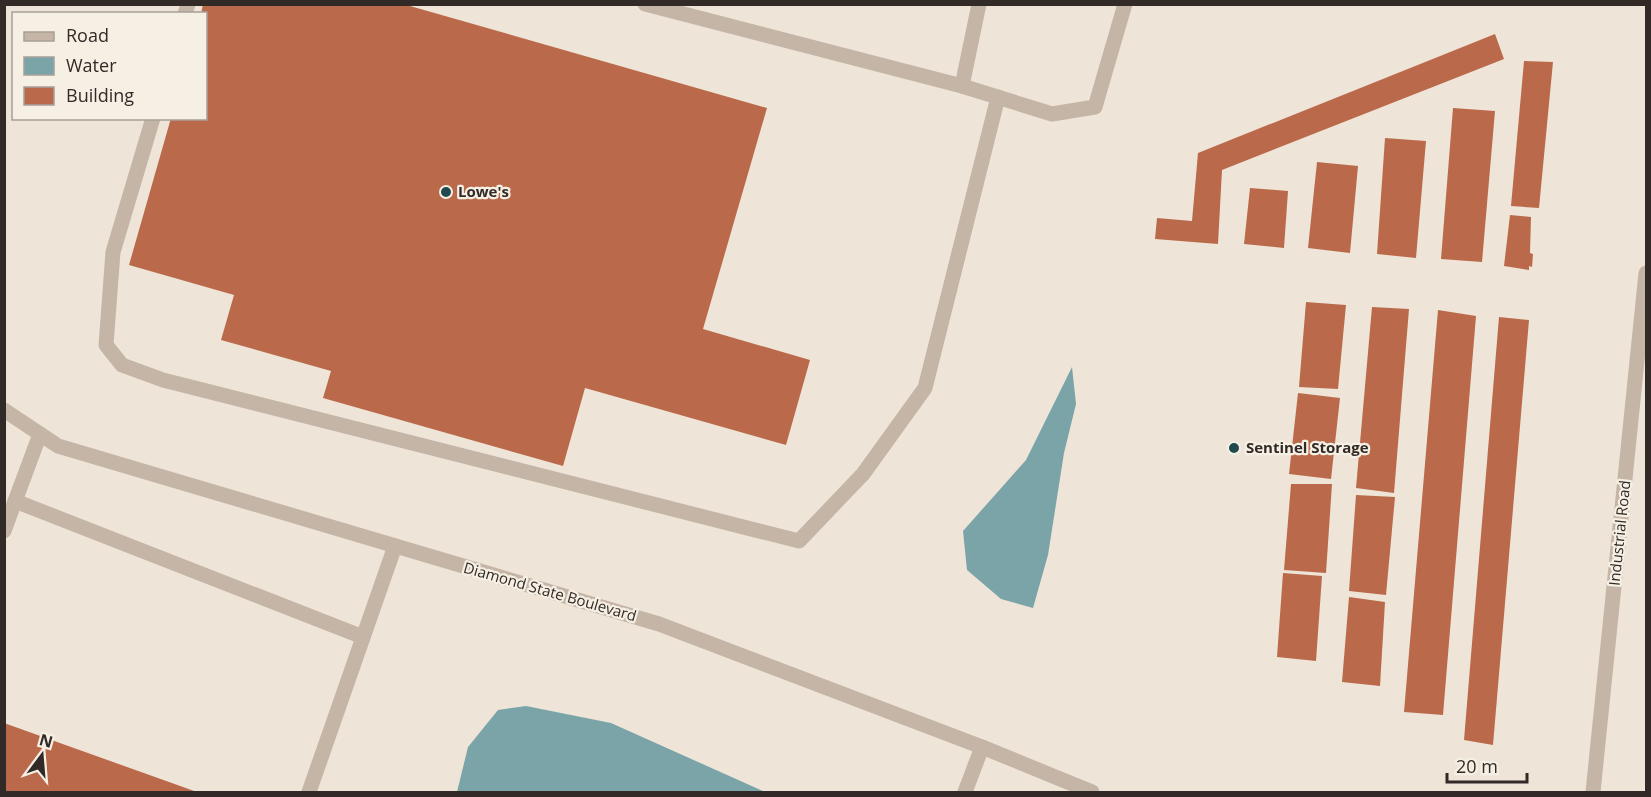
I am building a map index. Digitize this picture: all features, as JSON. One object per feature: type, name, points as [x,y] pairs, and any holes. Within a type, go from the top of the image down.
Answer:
[{"type":"street","points":[[645,4],[962,86],[1052,114],[1095,107],[1125,4]]},
{"type":"street","points":[[962,86],[979,4]]},
{"type":"street","points":[[152,120],[113,252],[106,345],[122,365],[163,380],[799,541],[863,474],[925,388],[998,97]]},
{"type":"street","name":"Industrial Road","points":[[1593,792],[1647,273]]},
{"type":"street","name":"Diamond State Boulevard","points":[[4,410],[58,446],[659,624],[982,747],[1092,792]]},
{"type":"street","points":[[4,531],[40,434]]},
{"type":"street","points":[[15,501],[363,637]]},
{"type":"street","points":[[309,792],[395,546]]},
{"type":"street","points":[[964,792],[982,747]]},
{"type":"water","points":[[1072,367],[1076,404],[1064,453],[1048,555],[1033,608],[1001,599],[967,570],[963,531],[1026,460]]},
{"type":"water","points":[[526,706],[611,723],[765,792],[457,792],[468,747],[498,710]]},
{"type":"building","name":"Lowe's","points":[[203,4],[403,4],[767,108],[703,329],[810,360],[786,445],[585,388],[563,466],[323,398],[331,371],[221,340],[234,295],[129,265],[170,120],[207,120],[207,12],[201,12]]},
{"type":"building","points":[[1495,34],[1504,59],[1222,170],[1218,244],[1155,239],[1157,218],[1192,221],[1198,153]]},
{"type":"building","points":[[1524,61],[1553,62],[1539,208],[1511,206]]},
{"type":"building","points":[[1453,108],[1495,111],[1482,262],[1441,259]]},
{"type":"building","points":[[1385,138],[1426,141],[1416,258],[1377,254]]},
{"type":"building","points":[[1317,162],[1358,166],[1350,253],[1308,248]]},
{"type":"building","points":[[1250,188],[1288,191],[1284,248],[1244,244]]},
{"type":"building","points":[[1510,215],[1531,217],[1530,253],[1533,254],[1532,267],[1529,266],[1529,270],[1504,266]]},
{"type":"building","points":[[1306,302],[1346,305],[1338,389],[1299,387]]},
{"type":"building","points":[[1372,307],[1409,309],[1394,493],[1356,488]]},
{"type":"building","points":[[1438,310],[1476,316],[1443,715],[1404,712]]},
{"type":"building","points":[[1499,317],[1529,320],[1493,745],[1464,740]]},
{"type":"building","points":[[1298,393],[1340,398],[1331,479],[1289,474]]},
{"type":"building","points":[[1291,484],[1332,484],[1326,573],[1284,570]]},
{"type":"building","points":[[1356,495],[1395,497],[1386,595],[1349,591]]},
{"type":"building","points":[[1283,573],[1322,576],[1316,661],[1277,657]]},
{"type":"building","points":[[1349,597],[1385,602],[1380,686],[1342,682]]},
{"type":"building","points":[[4,723],[197,792],[4,792]]},
{"type":"place","name":"Lowe's","points":[[446,192]]},
{"type":"place","name":"Sentinel Storage","points":[[1234,448]]}]
